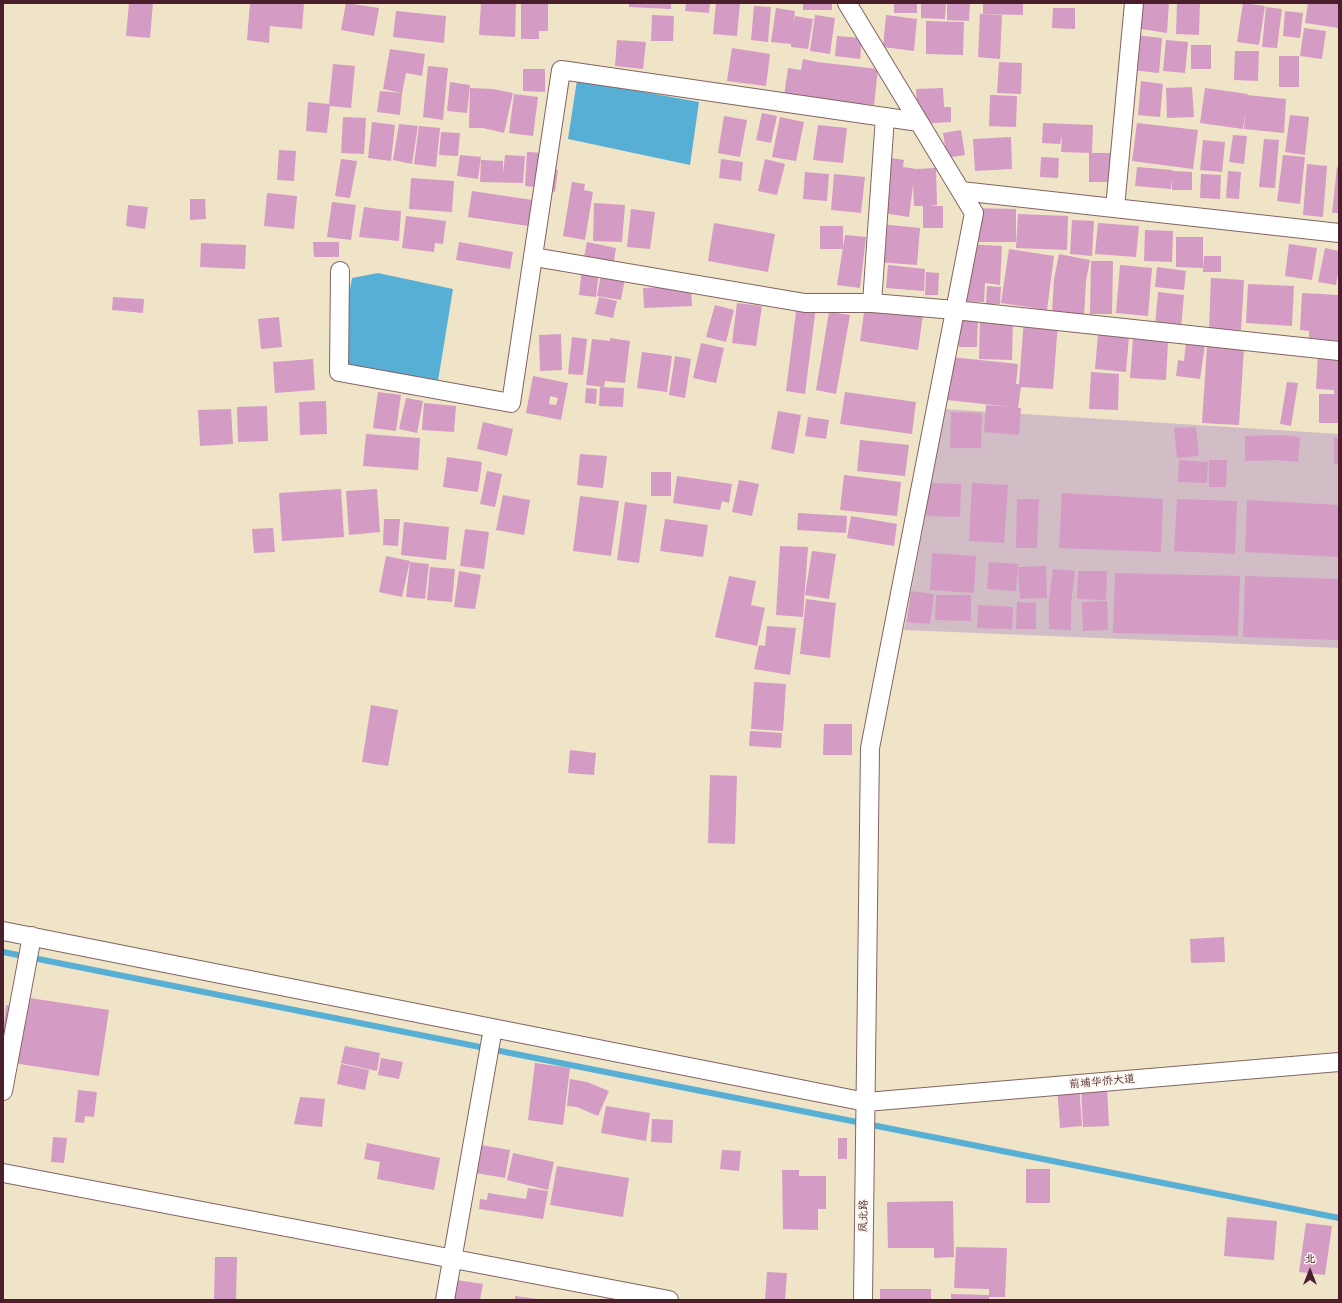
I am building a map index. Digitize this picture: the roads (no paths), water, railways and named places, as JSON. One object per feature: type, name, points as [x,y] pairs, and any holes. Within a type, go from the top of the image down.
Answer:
[{"type":"street","name":"凤北路","points":[[847,3],[974,213],[870,748],[863,1300]]},
{"type":"street","points":[[1115,208],[1134,3]]},
{"type":"street","points":[[340,271],[339,372],[511,403],[561,70],[919,122]]},
{"type":"street","points":[[872,303],[886,117]]},
{"type":"street","points":[[961,191],[1339,233]]},
{"type":"street","points":[[534,257],[805,303],[872,303],[955,310],[1339,351]]},
{"type":"street","name":"前埔华侨大道","points":[[3,931],[29,950],[866,1116],[1339,1062]]},
{"type":"street","points":[[3,1091],[29,950]]},
{"type":"street","points":[[445,1300],[491,1042]]},
{"type":"street","points":[[3,1173],[670,1300]]},
{"type":"water","points":[[577,80],[699,102],[690,165],[568,139]]},
{"type":"water","points":[[378,273],[453,289],[437,387],[358,369],[346,362],[345,315],[352,278]]},
{"type":"waterway","points":[[3,952],[1339,1218]]}]
